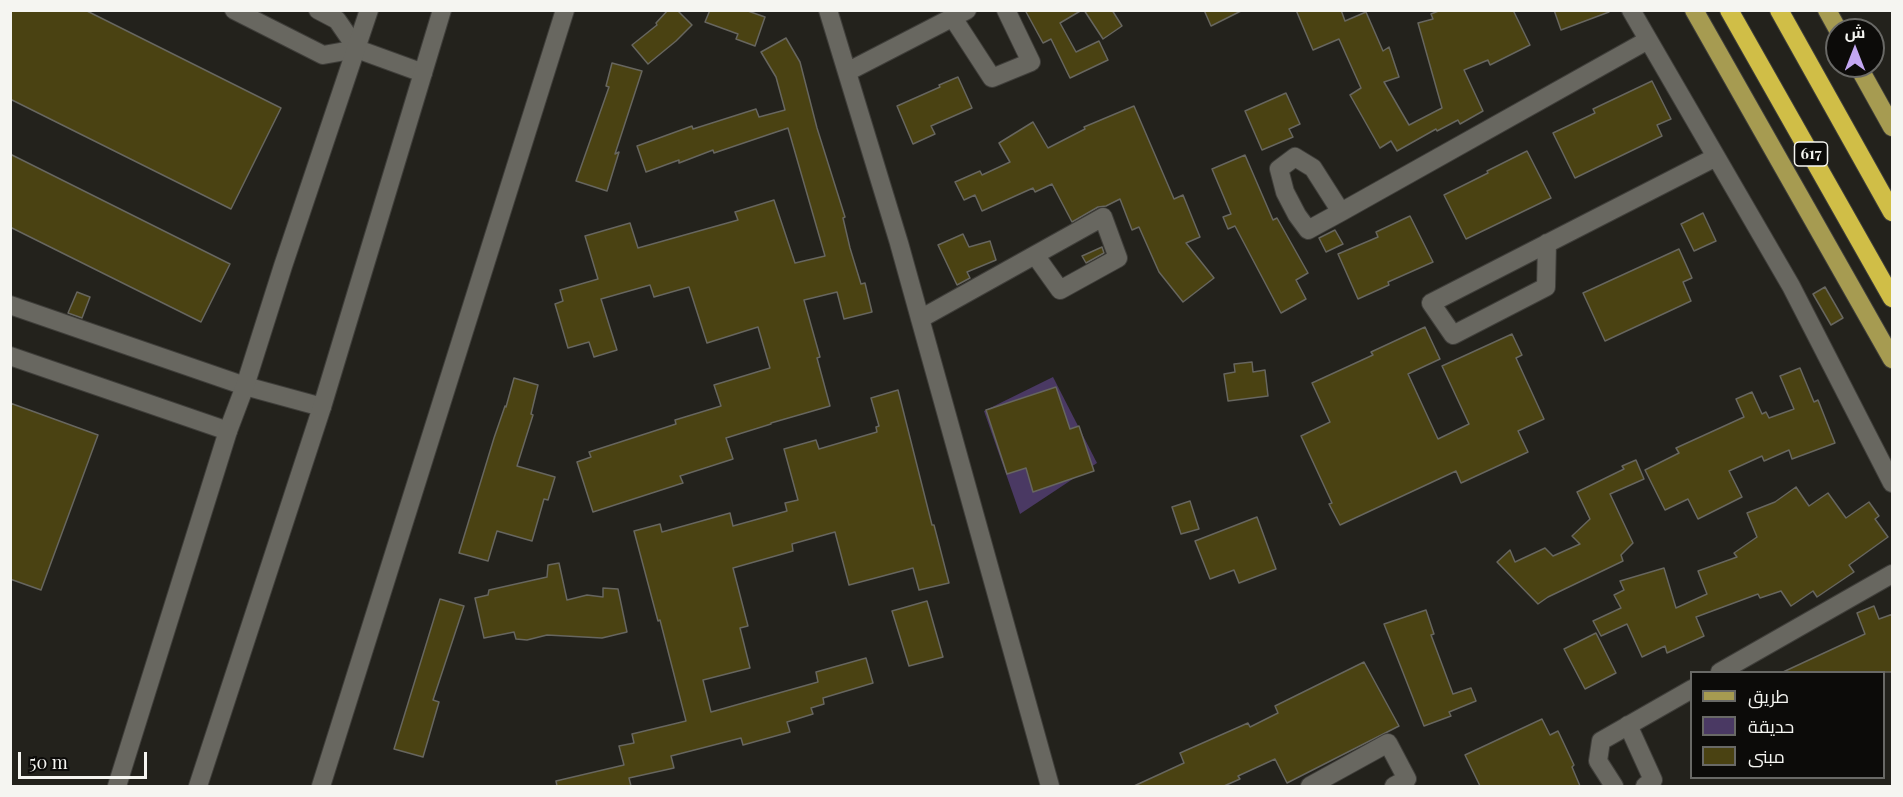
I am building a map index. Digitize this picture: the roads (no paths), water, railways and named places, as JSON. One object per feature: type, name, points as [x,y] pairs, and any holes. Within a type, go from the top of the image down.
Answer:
[{"type":"highway","name":"617","points":[[1729,10],[1893,298]]},
{"type":"highway","name":"617","points":[[1779,10],[1893,212]]},
{"type":"main road","points":[[1694,10],[1893,359]]},
{"type":"main road","points":[[1707,10],[1724,54],[1769,140]]},
{"type":"main road","points":[[1865,78],[1893,127]]},
{"type":"street","points":[[234,10],[323,56],[357,49],[423,73]]},
{"type":"street","points":[[318,10],[337,20],[357,49]]},
{"type":"street","points":[[117,786],[228,431],[245,386],[369,10]]},
{"type":"street","points":[[198,786],[322,407],[442,10]]},
{"type":"street","points":[[321,786],[565,10]]},
{"type":"street","points":[[828,10],[920,319],[1050,786]]},
{"type":"street","points":[[847,72],[960,14],[992,78],[1031,62],[1006,10]]},
{"type":"street","points":[[1631,10],[1791,286],[1893,483]]},
{"type":"street","points":[[1341,212],[1648,40]]},
{"type":"street","points":[[1547,243],[1546,287],[1453,335],[1431,303],[1547,243],[1716,157]]},
{"type":"street","points":[[920,319],[1103,217],[1118,258],[1060,290],[1035,255]]},
{"type":"street","points":[[10,305],[245,386],[322,407]]},
{"type":"street","points":[[10,356],[228,431]]},
{"type":"street","points":[[1722,671],[1893,574]]},
{"type":"street","points":[[1614,786],[1598,761],[1601,741],[1690,690]]},
{"type":"street","points":[[1628,725],[1653,780],[1645,786]]},
{"type":"street","points":[[1310,786],[1334,781],[1388,743],[1407,779],[1394,786]]}]
